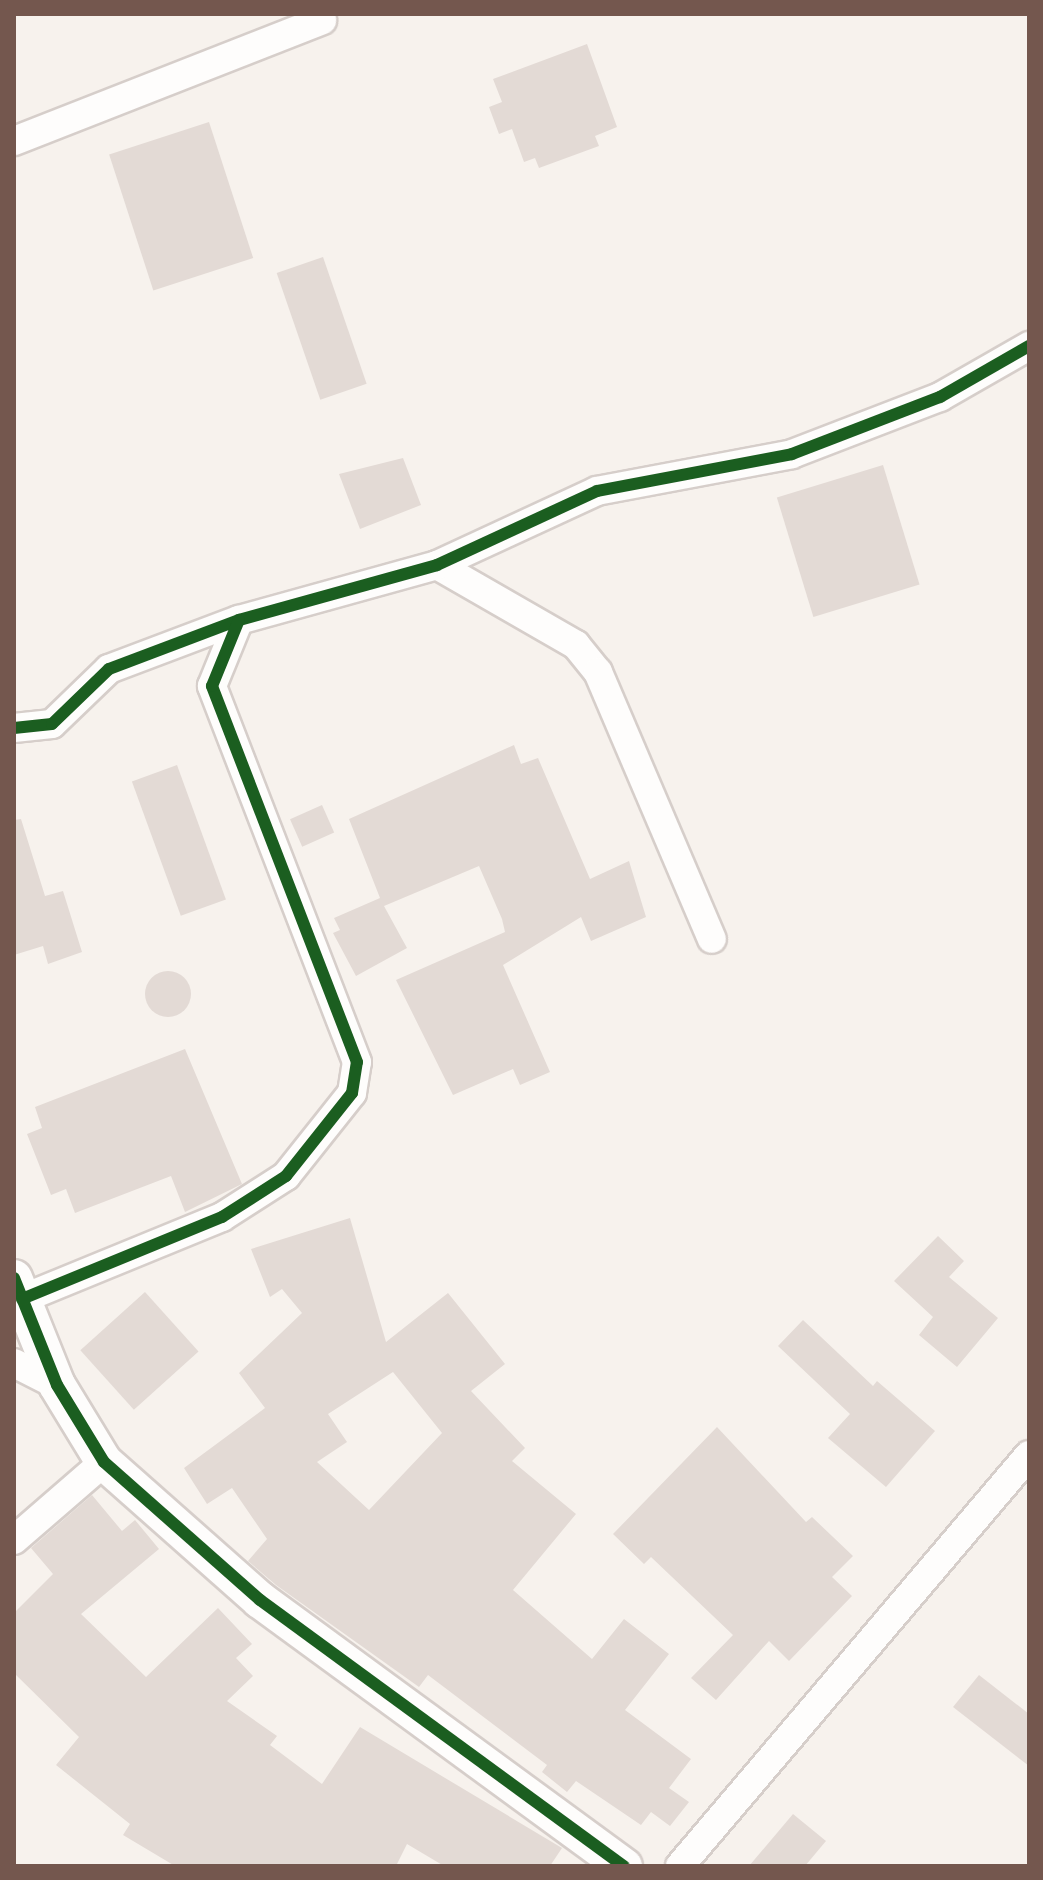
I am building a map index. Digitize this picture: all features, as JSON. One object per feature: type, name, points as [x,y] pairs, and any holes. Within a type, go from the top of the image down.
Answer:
[{"type":"street","points":[[14,141],[322,20]]},
{"type":"street","points":[[14,728],[52,724],[109,669],[239,620],[437,565],[597,491],[792,454],[940,397],[1029,346]]},
{"type":"street","points":[[437,565],[576,645],[598,672],[712,939]]},
{"type":"street","points":[[239,620],[212,686],[357,1062],[352,1093],[286,1176],[222,1217],[18,1289],[57,1385],[104,1462],[260,1600],[624,1866]]},
{"type":"street","points":[[14,1363],[57,1385]]},
{"type":"street","points":[[680,1866],[1029,1455]]},
{"type":"street","points":[[14,1540],[104,1462]]},
{"type":"building","points":[[587,44],[617,127],[595,136],[599,146],[539,168],[535,158],[524,162],[512,129],[499,134],[489,107],[502,102],[493,79]]},
{"type":"building","points":[[209,122],[253,258],[153,290],[109,154]]},
{"type":"building","points":[[323,257],[367,384],[320,400],[277,273]]},
{"type":"building","points":[[403,458],[421,505],[360,529],[339,474]]},
{"type":"building","points":[[883,465],[920,585],[813,617],[777,497]]},
{"type":"building","points":[[514,745],[521,764],[538,758],[590,879],[629,861],[646,917],[591,941],[581,917],[503,965],[550,1072],[520,1085],[513,1069],[453,1095],[396,980],[505,932],[502,919],[479,866],[384,906],[407,948],[356,976],[333,933],[340,930],[334,918],[380,898],[349,819]]},
{"type":"building","points":[[177,765],[226,899],[181,916],[132,781]]},
{"type":"building","points":[[322,805],[334,832],[302,847],[290,819]]},
{"type":"building","points":[[21,819],[45,896],[63,891],[82,952],[48,964],[43,946],[14,955],[14,820]]},
{"type":"building","points":[[168,971],[184,978],[191,994],[184,1010],[168,1017],[152,1010],[145,994],[152,978]]},
{"type":"building","points":[[185,1049],[242,1184],[185,1212],[171,1176],[75,1213],[66,1189],[51,1195],[27,1134],[42,1128],[35,1107]]},
{"type":"building","points":[[350,1218],[386,1342],[448,1293],[505,1364],[471,1391],[525,1448],[512,1461],[576,1514],[513,1590],[592,1659],[624,1619],[669,1654],[625,1710],[691,1759],[669,1788],[689,1802],[670,1826],[651,1812],[641,1825],[576,1781],[567,1792],[542,1772],[547,1765],[428,1675],[419,1687],[276,1585],[248,1561],[267,1539],[232,1488],[207,1504],[184,1468],[265,1408],[239,1373],[302,1313],[282,1289],[270,1297],[251,1249]],"holes":[[[393,1372],[442,1433],[369,1510],[317,1462],[347,1442],[328,1414]]]},
{"type":"building","points":[[938,1236],[964,1261],[949,1277],[998,1318],[957,1367],[919,1335],[933,1317],[894,1281]]},
{"type":"building","points":[[145,1292],[199,1351],[134,1410],[80,1350]]},
{"type":"building","points":[[803,1320],[873,1386],[877,1381],[935,1431],[886,1487],[828,1438],[850,1414],[778,1346]]},
{"type":"building","points":[[717,1427],[806,1522],[812,1517],[853,1556],[832,1577],[852,1596],[789,1661],[769,1641],[716,1700],[691,1678],[733,1635],[651,1557],[644,1564],[613,1534]]},
{"type":"building","points":[[92,1495],[122,1531],[135,1520],[159,1549],[81,1614],[146,1677],[218,1608],[252,1644],[236,1658],[253,1676],[227,1701],[277,1736],[270,1745],[322,1784],[360,1727],[562,1848],[550,1866],[444,1866],[407,1844],[396,1866],[175,1866],[123,1835],[130,1824],[56,1765],[79,1737],[14,1673],[14,1613],[53,1574],[31,1548]]},
{"type":"building","points":[[979,1675],[1029,1714],[1029,1766],[953,1707]]},
{"type":"building","points":[[793,1814],[826,1841],[805,1866],[749,1866]]},
{"type":"cycle path","points":[[14,728],[52,724],[109,669],[239,620],[437,565],[597,491],[792,454],[940,397],[1029,346]]},
{"type":"cycle path","points":[[22,1299],[222,1217],[286,1176],[352,1093],[357,1062],[212,686],[239,620]]},
{"type":"cycle path","points":[[14,1278],[57,1385],[104,1462],[260,1600],[624,1866]]}]
